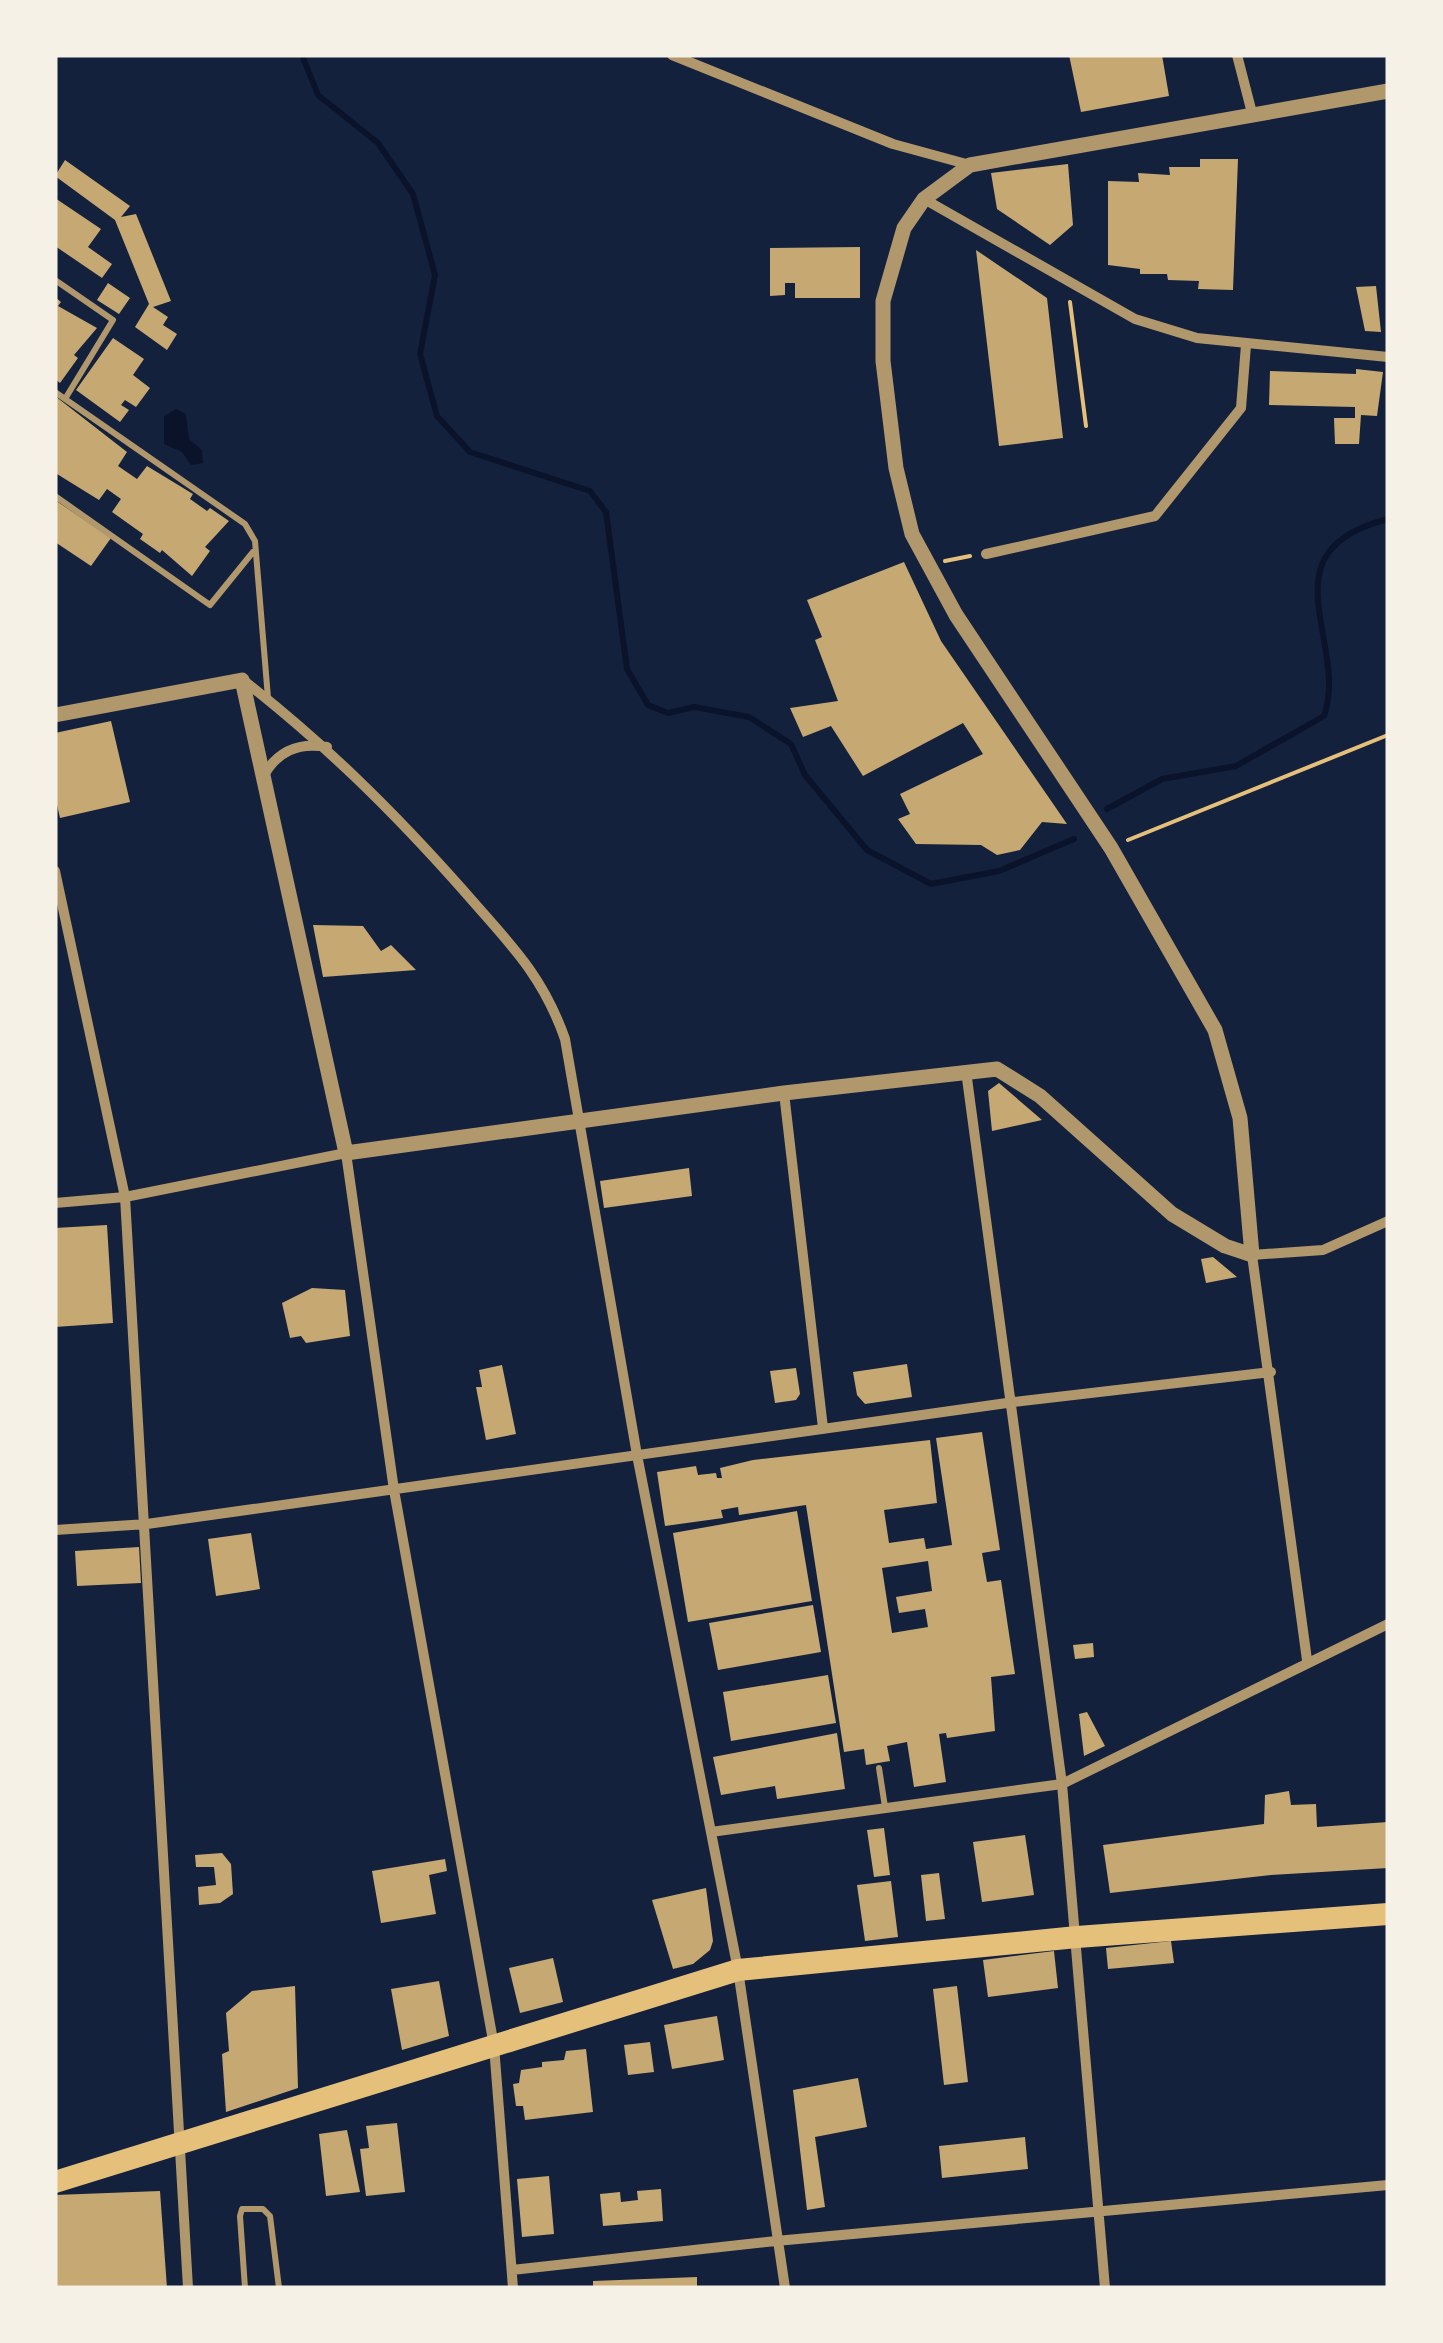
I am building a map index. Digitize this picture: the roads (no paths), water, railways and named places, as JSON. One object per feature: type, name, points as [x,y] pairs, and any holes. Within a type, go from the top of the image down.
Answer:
[{"type":"highway","points":[[55,2182],[738,1970],[1078,1937],[1388,1914]]},
{"type":"street","points":[[672,55],[893,144],[970,165]]},
{"type":"street","points":[[1238,55],[1252,113]]},
{"type":"street","points":[[1307,1660],[1252,1254],[1240,1118],[1230,1070],[1215,1030],[1111,848],[925,564],[912,534],[896,468],[883,361],[883,301],[904,228],[924,198],[970,165],[1388,91]]},
{"type":"street","points":[[924,198],[1134,319],[1197,338],[1388,357]]},
{"type":"street","points":[[986,554],[1156,516],[1241,408],[1246,345]]},
{"type":"street","points":[[242,680],[346,1153],[394,1490],[494,2046],[512,2288]]},
{"type":"street","points":[[55,715],[242,680],[328,747],[391,808],[550,994],[565,1040],[638,1454],[738,1970],[785,2288]]},
{"type":"street","points":[[262,778],[282,753],[297,746],[328,747]]},
{"type":"street","points":[[55,871],[125,1197],[147,1524],[188,2288]]},
{"type":"street","points":[[55,1202],[125,1197],[346,1153],[784,1093],[997,1069],[1016,1078],[1172,1214],[1225,1246],[1252,1254],[1323,1250],[1388,1221]]},
{"type":"street","points":[[966,1070],[1014,1402],[1062,1784],[1105,2288]]},
{"type":"street","points":[[784,1093],[824,1428]]},
{"type":"street","points":[[55,1530],[147,1524],[1014,1402],[1271,1372]]},
{"type":"street","points":[[711,1832],[1062,1784],[1307,1660],[1388,1624]]},
{"type":"street","points":[[512,2270],[776,2241],[1388,2185]]},
{"type":"lane","points":[[55,280],[114,320],[65,399]]},
{"type":"lane","points":[[55,392],[245,524],[254,550],[268,700]]},
{"type":"lane","points":[[55,496],[210,605],[254,550]]},
{"type":"lane","points":[[879,1768],[885,1808]]},
{"type":"lane","points":[[245,2288],[240,2216],[242,2209],[252,2207],[270,2216],[279,2288]]},
{"type":"water","points":[[176,409],[186,414],[189,439],[202,450],[203,463],[191,465],[182,452],[164,444],[164,416]]},
{"type":"waterway","points":[[302,55],[318,95],[378,143],[413,194],[435,275],[420,354],[437,416],[470,452],[590,491],[606,512],[627,669],[648,705],[668,713],[694,707],[749,717],[791,744],[805,775],[867,850],[931,884],[999,871],[1074,839]]},
{"type":"waterway","points":[[1107,809],[1162,779],[1236,766],[1324,716],[1329,688],[1318,602],[1319,576],[1328,553],[1350,534],[1388,519]]}]
